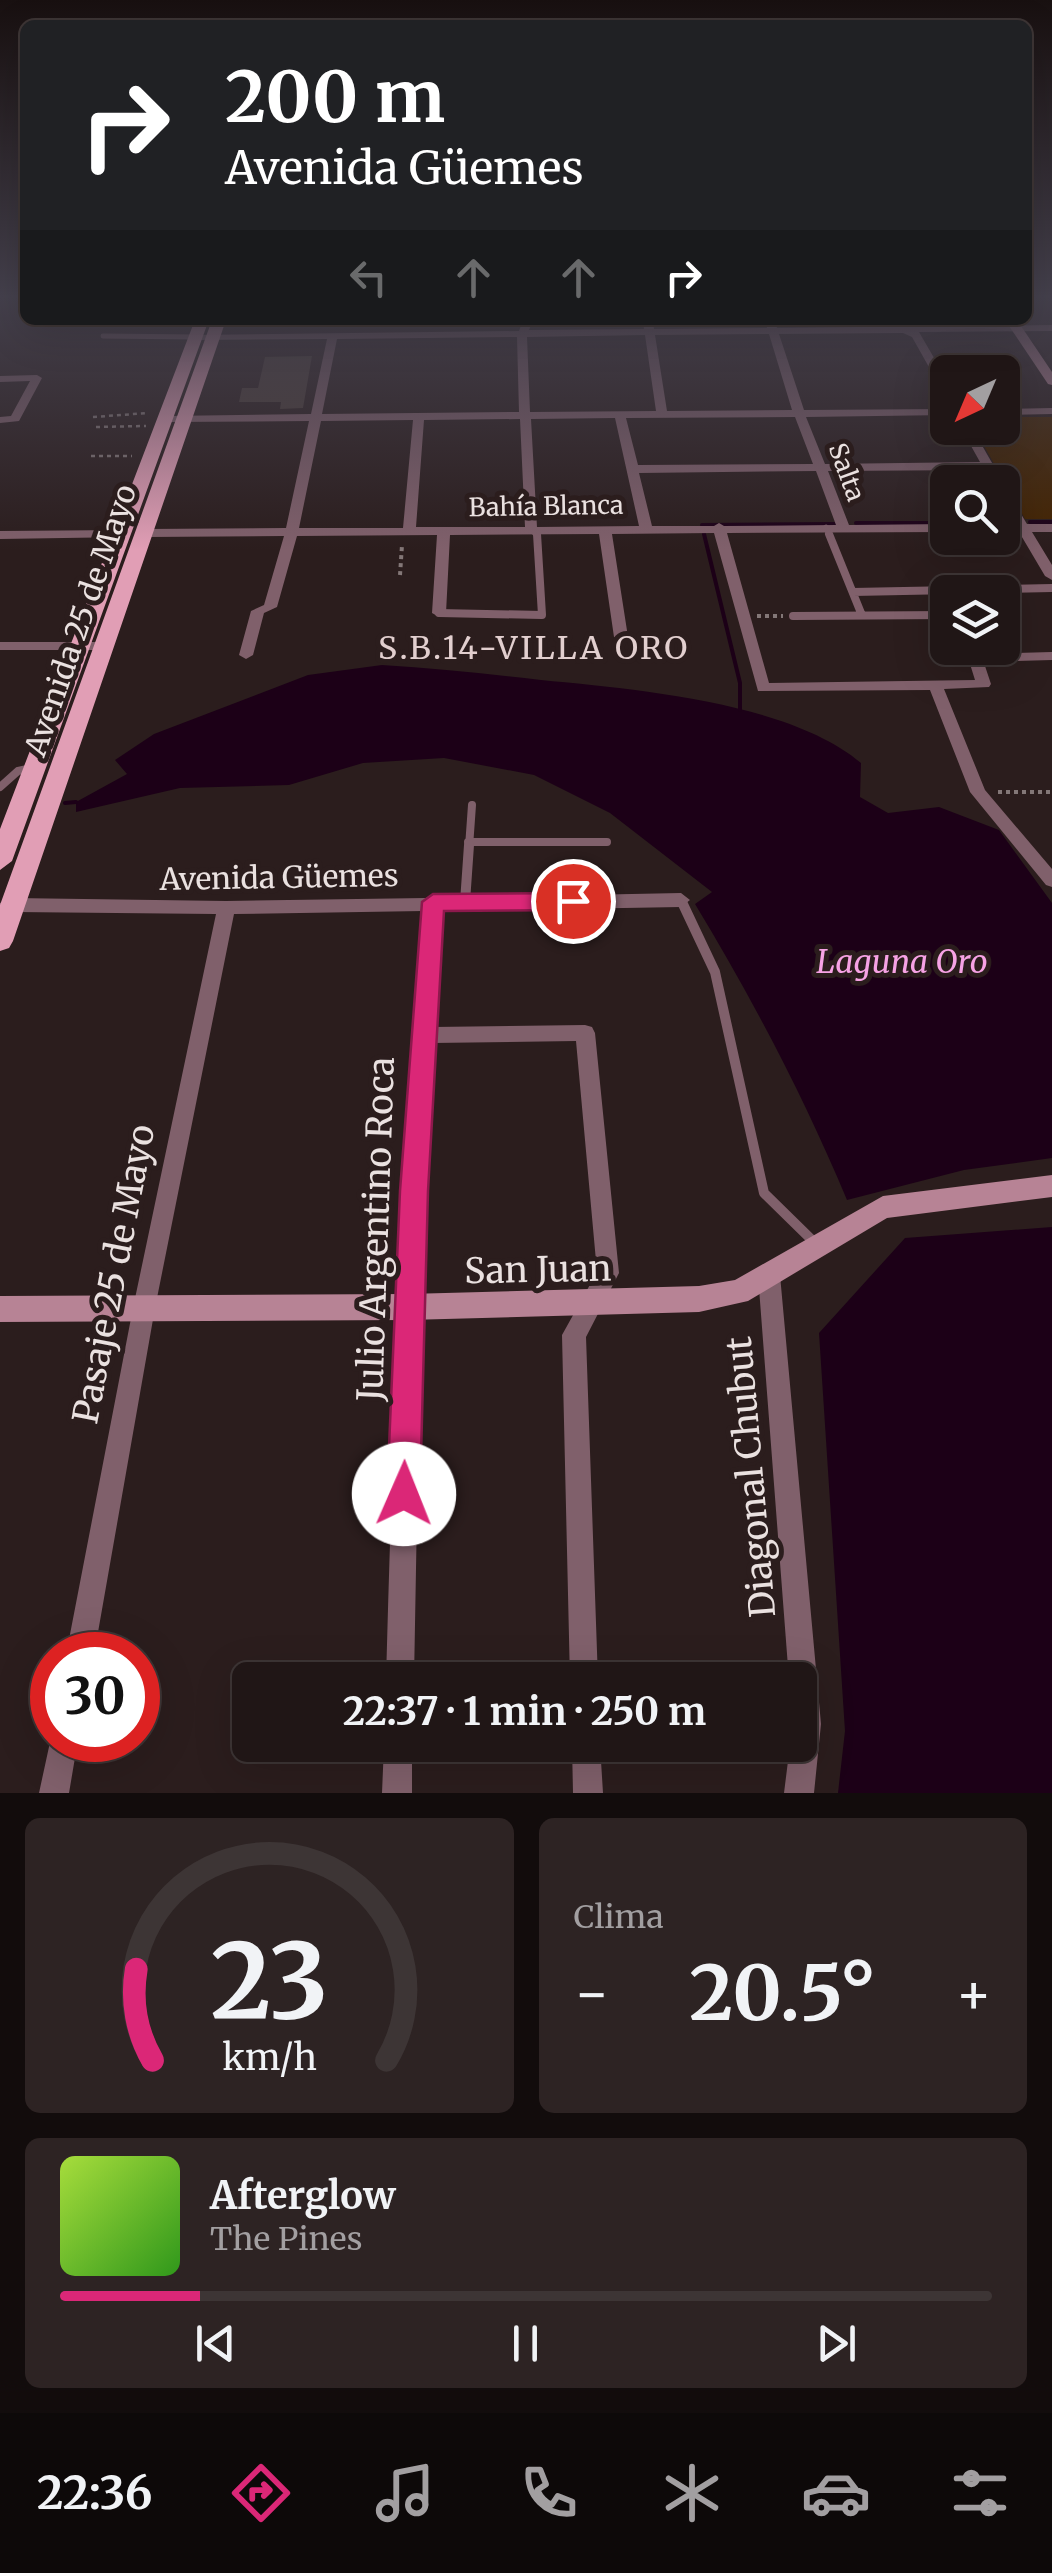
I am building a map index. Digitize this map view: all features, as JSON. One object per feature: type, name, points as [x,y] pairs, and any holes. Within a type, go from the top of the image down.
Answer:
[{"type":"main road","name":"Avenida 25 de Mayo","points":[[0,861],[150,456],[185,383]]},
{"type":"main road","name":"Avenida 25 de Mayo","points":[[0,940],[7,908],[146,532],[170,419]]},
{"type":"street","points":[[0,420],[15,419],[34,383]]},
{"type":"street","points":[[246,655],[258,612],[270,606],[292,531],[324,383]]},
{"type":"street","points":[[523,383],[531,528]]},
{"type":"street","points":[[657,383],[662,414]]},
{"type":"street","name":"Salta","points":[[788,383],[844,528]]},
{"type":"street","points":[[1020,412],[1052,411]]},
{"type":"street","points":[[170,419],[930,412]]},
{"type":"street","points":[[620,415],[646,528]]},
{"type":"street","points":[[409,530],[419,418]]},
{"type":"street","points":[[632,469],[930,466]]},
{"type":"street","points":[[1020,523],[1052,576]]},
{"type":"street","points":[[719,527],[764,688],[984,684],[978,665]]},
{"type":"street","points":[[605,528],[621,636]]},
{"type":"street","name":"Bahía Blanca","points":[[146,532],[930,528]]},
{"type":"street","points":[[1023,528],[1052,528]]},
{"type":"street","points":[[439,613],[444,530]]},
{"type":"street","points":[[0,536],[123,534]]},
{"type":"street","points":[[0,646],[106,646]]},
{"type":"street","points":[[936,687],[978,792],[1052,881]]},
{"type":"street","name":"Avenida Güemes","points":[[7,908],[681,900]]},
{"type":"street","name":"Julio Argentino Roca","points":[[400,1662],[408,1307],[433,902]]},
{"type":"street","name":"Pasaje 25 de Mayo","points":[[84,1632],[144,1308],[226,908]]},
{"type":"street","points":[[422,1035],[585,1033],[608,1273],[574,1335],[583,1662]]},
{"type":"street","name":"San Juan","points":[[0,1310],[699,1300],[739,1292],[883,1207],[1052,1186]]},
{"type":"street","name":"Diagonal Chubut","points":[[769,1275],[807,1724],[799,1793]]},
{"type":"street","points":[[54,1793],[60,1762]]},
{"type":"street","points":[[397,1793],[398,1762]]},
{"type":"street","points":[[587,1762],[588,1793]]},
{"type":"lane","points":[[826,527],[861,613]]},
{"type":"lane","points":[[439,613],[542,615],[538,535],[531,528]]},
{"type":"lane","points":[[1020,590],[1052,588]]},
{"type":"lane","points":[[853,592],[930,593]]},
{"type":"lane","points":[[793,616],[930,615]]},
{"type":"lane","points":[[1020,655],[1052,656]]},
{"type":"lane","points":[[0,787],[18,771],[34,768]]},
{"type":"lane","points":[[465,902],[472,805]]},
{"type":"lane","points":[[468,842],[606,842]]},
{"type":"lane","points":[[681,900],[715,972],[764,1194],[818,1246]]},
{"type":"path","points":[[94,417],[170,419]]},
{"type":"path","points":[[96,427],[170,419]]},
{"type":"path","points":[[92,456],[150,456]]},
{"type":"path","points":[[400,575],[403,536],[409,530]]},
{"type":"path","points":[[743,616],[793,616]]},
{"type":"path","points":[[978,792],[1052,792]]},
{"type":"shaded area","points":[[1020,417],[1052,417],[1052,519],[1025,519],[1020,510],[1020,465],[995,465],[984,445],[1020,445]]},
{"type":"water","name":"Laguna Oro","points":[[382,665],[620,688],[753,712],[830,742],[861,763],[860,797],[888,813],[939,807],[999,830],[1052,903],[1052,1158],[964,1170],[847,1200],[777,1049],[695,904],[712,892],[610,813],[534,775],[444,758],[363,763],[289,785],[180,788],[76,812],[76,802],[127,774],[115,760],[154,734],[308,675]]},
{"type":"water","points":[[1052,1227],[1052,1793],[838,1793],[845,1731],[819,1333],[905,1238]]},
{"type":"building","points":[[259,383],[307,383],[303,408],[280,409],[281,402],[239,402],[242,388],[258,388]]},
{"type":"waterway","points":[[1030,522],[1052,522]]},
{"type":"waterway","points":[[856,523],[930,523]]},
{"type":"waterway","points":[[702,525],[834,524]]},
{"type":"waterway","points":[[704,534],[740,683],[740,710]]},
{"type":"waterway","points":[[65,803],[76,802]]},
{"type":"district","name":"S.B.14-VILLA ORO","points":[[534,648]]},
{"type":"route","points":[[404,1494],[408,1307],[433,902],[573,901]]}]
